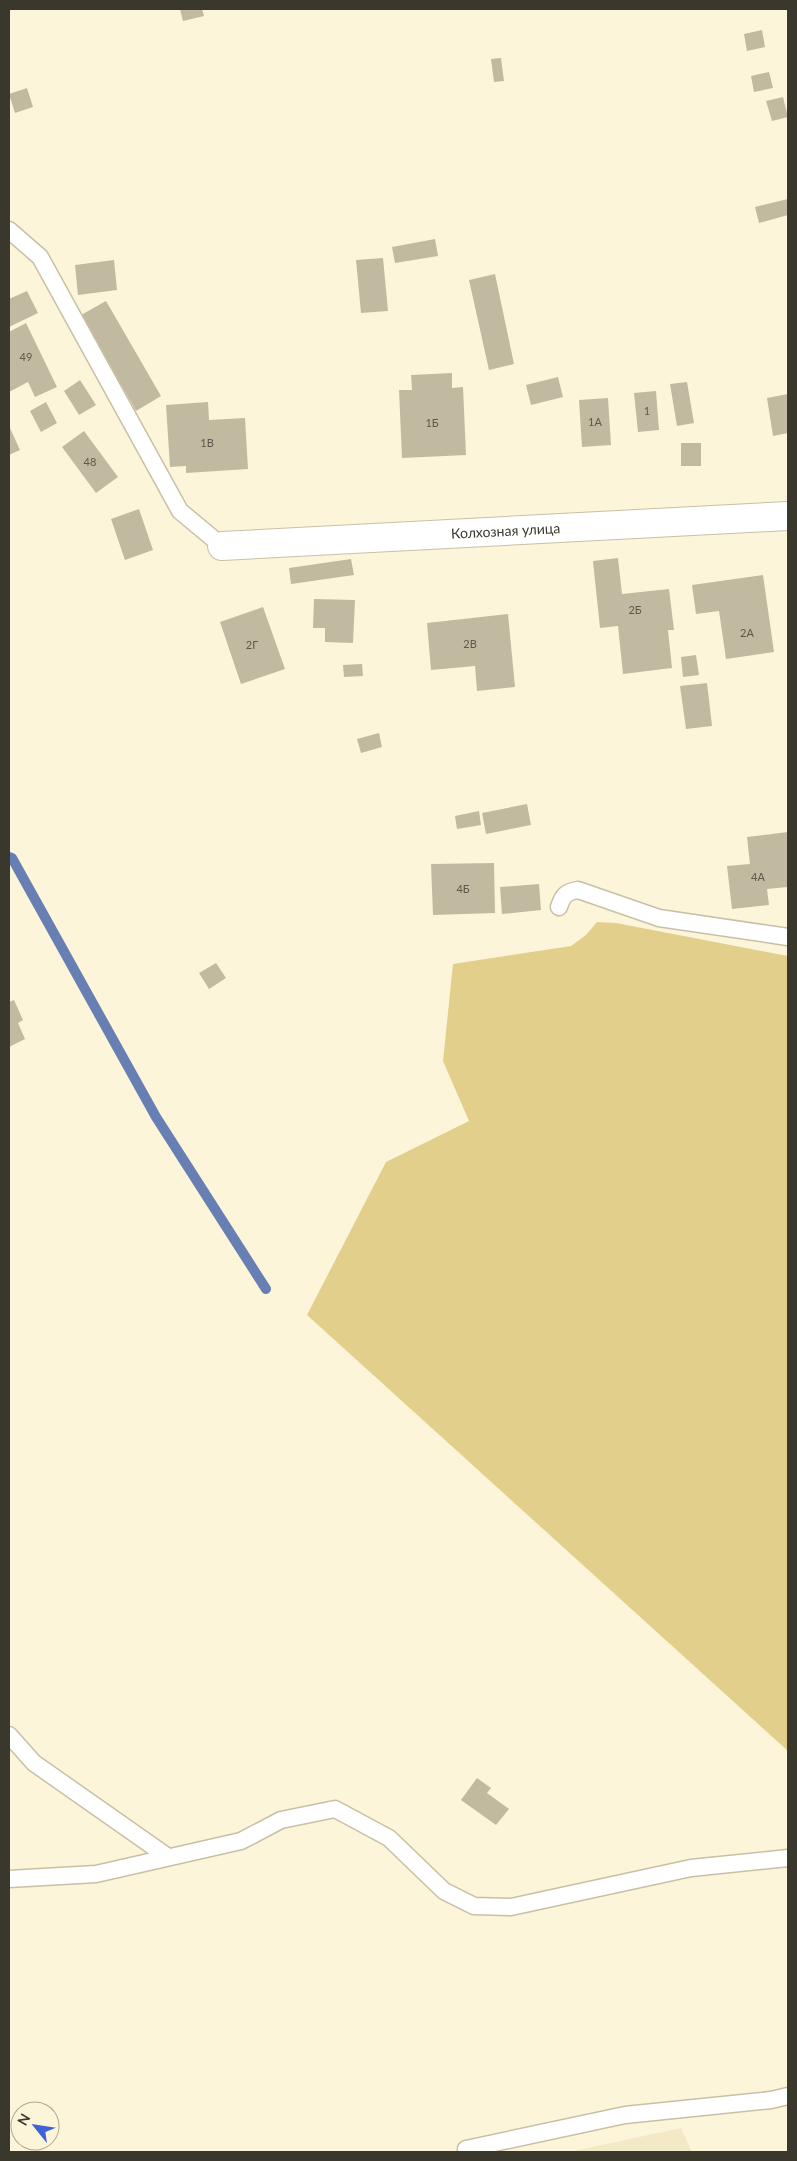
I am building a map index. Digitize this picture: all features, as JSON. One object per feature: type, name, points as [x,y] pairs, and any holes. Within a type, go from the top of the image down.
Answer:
[{"type":"street","name":"Колхозная улица","points":[[222,546],[788,516]]},
{"type":"lane","points":[[9,230],[40,257],[180,511],[222,546]]},
{"type":"lane","points":[[559,906],[567,892],[578,890],[659,918],[788,937]]},
{"type":"lane","points":[[9,1735],[34,1763],[168,1857]]},
{"type":"lane","points":[[9,1879],[96,1874],[241,1841],[281,1820],[334,1809],[389,1838],[444,1891],[474,1906],[511,1907],[690,1868],[788,1858]]},
{"type":"lane","points":[[466,2149],[625,2115],[771,2100],[788,2096]]},
{"type":"shaded area","points":[[597,922],[616,923],[788,956],[788,1751],[307,1315],[386,1162],[469,1121],[443,1061],[453,964],[571,946],[586,935]]},
{"type":"shaded area","points":[[681,2128],[692,2152],[569,2152]]},
{"type":"building","points":[[180,9],[202,9],[204,16],[183,21]]},
{"type":"building","points":[[762,30],[765,47],[747,51],[744,34]]},
{"type":"building","points":[[501,58],[504,81],[494,82],[491,59]]},
{"type":"building","points":[[769,72],[773,88],[754,92],[751,76]]},
{"type":"building","points":[[27,88],[33,107],[15,113],[9,94]]},
{"type":"building","points":[[783,97],[788,117],[772,121],[766,101]]},
{"type":"building","points":[[788,199],[788,215],[759,223],[755,207]]},
{"type":"building","points":[[435,239],[438,256],[395,263],[392,247]]},
{"type":"building","points":[[383,258],[388,311],[361,313],[356,260]]},
{"type":"building","points":[[114,260],[117,290],[78,295],[75,265]]},
{"type":"building","points":[[495,274],[514,364],[489,370],[469,280]]},
{"type":"building","points":[[27,291],[38,313],[9,327],[9,299]]},
{"type":"building","points":[[106,301],[161,396],[136,411],[81,315]]},
{"type":"building","points":[[26,323],[57,387],[35,397],[28,382],[9,392],[9,332]]},
{"type":"building","points":[[452,373],[452,388],[463,387],[466,455],[402,458],[399,390],[412,390],[411,375]]},
{"type":"building","points":[[558,377],[563,397],[531,405],[526,385]]},
{"type":"building","points":[[80,380],[96,405],[79,415],[64,391]]},
{"type":"building","points":[[687,382],[694,423],[677,426],[670,384]]},
{"type":"building","points":[[656,391],[659,430],[638,432],[634,393]]},
{"type":"building","points":[[788,394],[788,433],[773,436],[767,398]]},
{"type":"building","points":[[608,398],[611,445],[582,447],[579,400]]},
{"type":"building","points":[[46,402],[57,423],[41,432],[30,411]]},
{"type":"building","points":[[208,402],[209,420],[245,418],[248,469],[186,473],[186,466],[170,467],[166,405]]},
{"type":"building","points":[[9,426],[20,450],[9,455]]},
{"type":"building","points":[[84,431],[118,477],[96,493],[62,447]]},
{"type":"building","points":[[681,443],[701,443],[701,466],[681,466]]},
{"type":"building","points":[[139,509],[153,550],[125,560],[111,519]]},
{"type":"building","points":[[618,558],[622,594],[669,589],[674,630],[668,630],[672,668],[623,674],[618,626],[600,628],[593,561]]},
{"type":"building","points":[[351,559],[354,575],[291,584],[289,568]]},
{"type":"building","points":[[763,575],[774,652],[726,659],[719,611],[696,614],[692,585]]},
{"type":"building","points":[[314,599],[355,600],[353,643],[325,642],[325,628],[313,628]]},
{"type":"building","points":[[263,607],[285,669],[241,684],[220,622]]},
{"type":"building","points":[[508,614],[515,687],[477,691],[475,666],[431,670],[427,623]]},
{"type":"building","points":[[696,655],[699,675],[683,677],[681,657]]},
{"type":"building","points":[[362,664],[363,676],[344,677],[343,665]]},
{"type":"building","points":[[707,683],[712,726],[686,729],[680,686]]},
{"type":"building","points":[[379,733],[382,747],[361,753],[357,739]]},
{"type":"building","points":[[527,804],[531,825],[486,834],[482,813]]},
{"type":"building","points":[[479,811],[481,825],[457,829],[455,816]]},
{"type":"building","points":[[788,832],[788,887],[767,889],[769,905],[732,909],[727,866],[750,864],[747,837]]},
{"type":"building","points":[[494,863],[495,913],[433,915],[431,864]]},
{"type":"building","points":[[539,884],[541,910],[502,914],[500,887]]},
{"type":"building","points":[[216,963],[226,978],[209,989],[199,973]]},
{"type":"building","points":[[14,1000],[23,1020],[18,1023],[25,1039],[9,1047],[9,1002]]},
{"type":"building","points":[[477,1778],[491,1788],[487,1793],[509,1809],[496,1825],[461,1800]]},
{"type":"waterway","points":[[9,857],[12,858],[156,1117],[266,1289]]}]
